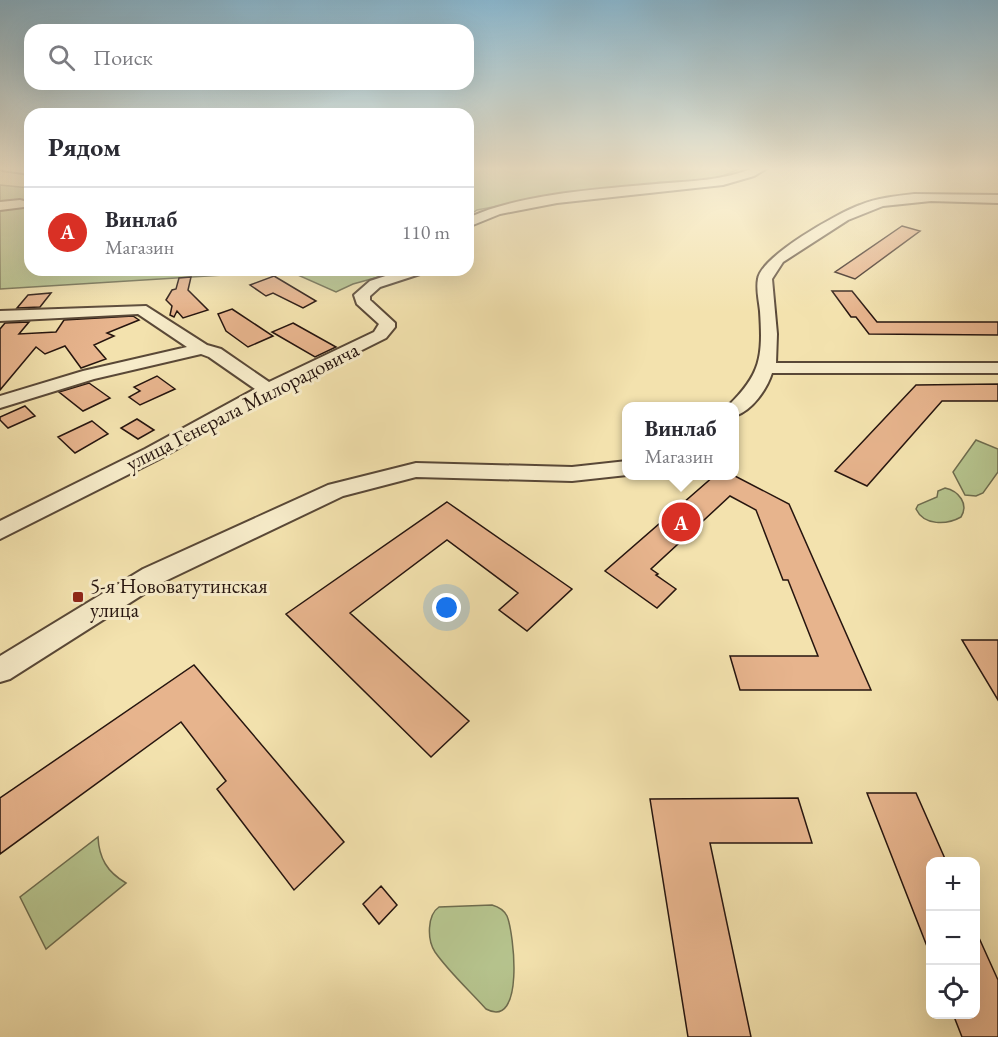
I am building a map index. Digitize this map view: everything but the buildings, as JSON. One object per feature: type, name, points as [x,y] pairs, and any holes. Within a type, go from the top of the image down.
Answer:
[{"type":"street","points":[[474,221],[490,215]]},
{"type":"street","points":[[739,406],[749,397],[768,368],[770,340],[765,279],[768,271],[778,259],[850,215]]},
{"type":"street","name":"улица Генерала Милорадовича","points":[[0,531],[152,454],[268,390],[380,335],[387,327],[387,323],[363,301],[364,292],[382,281],[398,276]]},
{"type":"street","points":[[0,316],[141,309],[201,349],[215,353],[268,390]]},
{"type":"street","points":[[0,402],[89,375],[201,349]]},
{"type":"street","points":[[768,368],[998,368]]},
{"type":"street","points":[[0,670],[152,576],[336,490],[416,470],[572,474],[622,469]]},
{"type":"green space","points":[[0,215],[24,215],[24,276],[209,276],[0,289]]},
{"type":"green space","points":[[300,276],[382,276],[353,284],[336,292]]},
{"type":"green space","points":[[976,440],[998,449],[998,472],[983,493],[976,496],[965,495],[953,472]]},
{"type":"green space","points":[[945,488],[955,492],[961,499],[964,507],[961,517],[949,522],[924,519],[916,509],[918,505],[937,497],[938,491]]},
{"type":"green space","points":[[98,837],[100,852],[105,864],[126,883],[46,949],[20,897]]},
{"type":"green space","points":[[492,905],[501,909],[507,916],[514,958],[512,993],[507,1006],[498,1012],[486,1009],[453,974],[432,947],[430,935],[430,922],[439,907]]},
{"type":"place","name":"Винлаб","points":[[681,522]]},
{"type":"place","name":"5-я Нововатутинская улица","points":[[78,597]]}]
